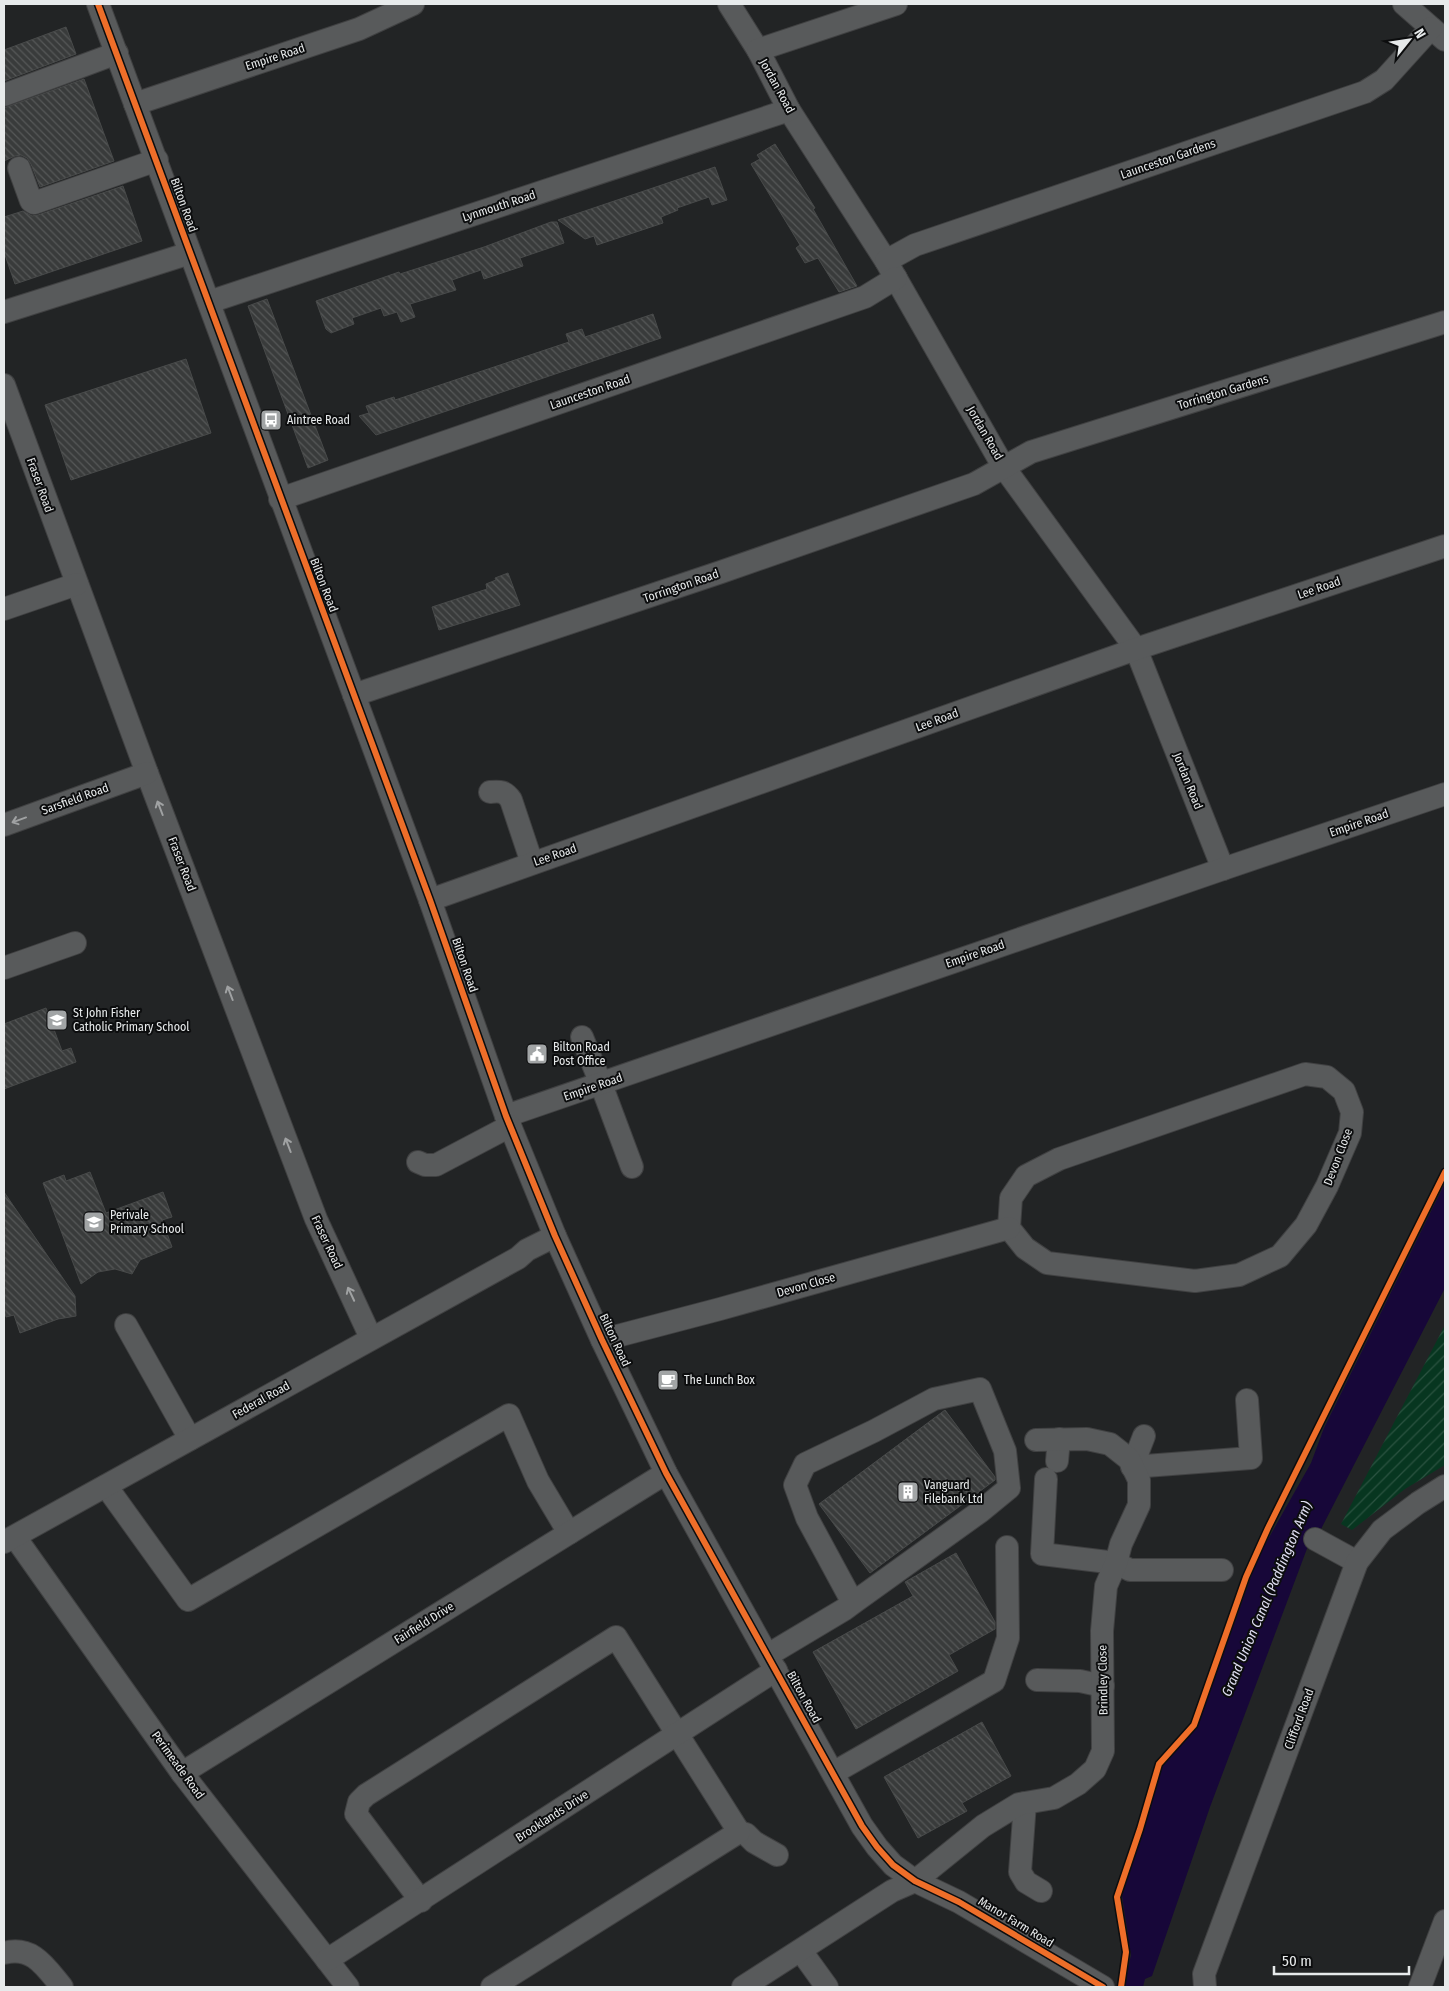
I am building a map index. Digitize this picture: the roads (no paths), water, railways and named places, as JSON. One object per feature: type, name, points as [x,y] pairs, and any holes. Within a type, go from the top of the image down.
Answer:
[{"type":"street","name":"Bilton Road","points":[[98,4],[430,900],[508,1121],[555,1236],[602,1340],[666,1473],[862,1826],[893,1865],[915,1881]]},
{"type":"street","name":"Empire Road","points":[[135,104],[359,29],[413,4]]},
{"type":"street","name":"Jordan Road","points":[[729,4],[758,50],[789,110],[891,270],[1004,466],[1136,649],[1223,869]]},
{"type":"street","points":[[758,50],[896,4]]},
{"type":"street","points":[[1404,4],[1438,34]]},
{"type":"street","name":"Launceston Gardens","points":[[891,270],[916,245],[1365,92],[1384,80],[1438,34]]},
{"type":"street","points":[[4,95],[117,53]]},
{"type":"street","name":"Lynmouth Road","points":[[209,302],[789,110]]},
{"type":"street","points":[[19,168],[31,201],[34,203],[156,160]]},
{"type":"street","points":[[4,312],[190,254]]},
{"type":"street","name":"Launceston Road","points":[[280,499],[865,297],[891,270]]},
{"type":"street","name":"Torrington Gardens","points":[[1004,466],[1032,452],[1445,322]]},
{"type":"street","name":"Fraser Road","points":[[4,385],[76,584],[316,1219],[371,1338]]},
{"type":"street","name":"Torrington Road","points":[[354,695],[721,572],[974,484],[1004,466]]},
{"type":"street","name":"Lee Road","points":[[430,900],[1136,649],[1445,546]]},
{"type":"street","points":[[4,609],[76,584]]},
{"type":"street","name":"Sarsfield Road","points":[[4,825],[147,773]]},
{"type":"street","points":[[490,792],[502,791],[510,800],[532,863]]},
{"type":"street","name":"Empire Road","points":[[418,1162],[425,1165],[436,1164],[508,1121],[602,1084],[1445,794]]},
{"type":"street","points":[[4,968],[75,943]]},
{"type":"street","points":[[582,1037],[602,1084],[632,1167]]},
{"type":"street","name":"Devon Close","points":[[1305,1074],[1326,1077],[1344,1091],[1352,1112],[1350,1133],[1327,1186],[1306,1225],[1280,1256],[1239,1276],[1195,1281],[1046,1263],[1025,1248],[1009,1228],[1012,1198],[1026,1176],[1059,1159],[1305,1074]]},
{"type":"street","name":"Devon Close","points":[[602,1340],[1009,1228]]},
{"type":"street","name":"Federal Road","points":[[9,1540],[555,1236]]},
{"type":"street","points":[[126,1325],[190,1439]]},
{"type":"street","name":"Brooklands Drive","points":[[327,1960],[678,1734],[853,1603],[981,1511],[1009,1488],[1005,1451],[980,1389],[934,1399],[805,1464],[795,1485],[807,1518],[853,1603]]},
{"type":"street","points":[[1144,1436],[1132,1467],[1251,1458],[1247,1400]]},
{"type":"street","points":[[106,1486],[188,1600],[509,1415],[538,1481],[569,1533]]},
{"type":"street","name":"Brindley Close","points":[[915,1881],[983,1826],[1019,1804],[1054,1798],[1078,1784],[1095,1769],[1103,1751],[1102,1631],[1106,1586],[1116,1563],[1121,1544],[1139,1505],[1138,1480],[1129,1459],[1110,1444],[1087,1439],[1054,1460],[1036,1440]]},
{"type":"street","points":[[1054,1460],[1042,1554],[1116,1563],[1130,1570],[1222,1570]]},
{"type":"street","name":"Fairfield Drive","points":[[182,1773],[666,1473]]},
{"type":"street","name":"Clifford Road","points":[[1205,1987],[1204,1974],[1357,1562],[1382,1530],[1418,1503],[1445,1486]]},
{"type":"street","points":[[1315,1539],[1357,1562]]},
{"type":"street","name":"Perimeade Road","points":[[9,1540],[182,1773],[348,1987]]},
{"type":"street","points":[[833,1773],[994,1681],[1008,1638],[1007,1547]]},
{"type":"street","points":[[421,1900],[356,1814],[359,1802],[366,1794],[616,1637],[739,1832],[746,1834],[754,1842],[777,1855]]},
{"type":"street","points":[[1037,1680],[1080,1681],[1103,1686]]},
{"type":"street","points":[[1025,1803],[1020,1872],[1026,1882],[1041,1891]]},
{"type":"street","points":[[492,1987],[739,1832]]},
{"type":"street","points":[[743,1987],[892,1891],[915,1881]]},
{"type":"street","name":"Manor Farm Road","points":[[915,1881],[959,1902],[1101,1986]]},
{"type":"street","points":[[1420,1987],[1445,1921]]},
{"type":"street","points":[[4,1952],[17,1951],[31,1954],[41,1962],[62,1987]]},
{"type":"street","points":[[801,1951],[827,1987]]},
{"type":"water","name":"Grand Union Canal (Paddington Arm)","points":[[1445,1183],[1445,1288],[1320,1531],[1308,1546],[1210,1807],[1152,1976],[1145,1979],[1143,1987],[1124,1987],[1131,1955],[1122,1896],[1163,1763],[1197,1728],[1258,1557],[1311,1463],[1324,1428]]},
{"type":"place","name":"Aintree Road","points":[[271,420]]},
{"type":"place","name":"St John Fisher Catholic Primary School","points":[[57,1020]]},
{"type":"place","name":"Bilton Road Post Office","points":[[537,1054]]},
{"type":"place","name":"Perivale Primary School","points":[[94,1222]]},
{"type":"place","name":"The Lunch Box","points":[[668,1380]]},
{"type":"place","name":"Vanguard Filebank Ltd","points":[[908,1492]]}]
